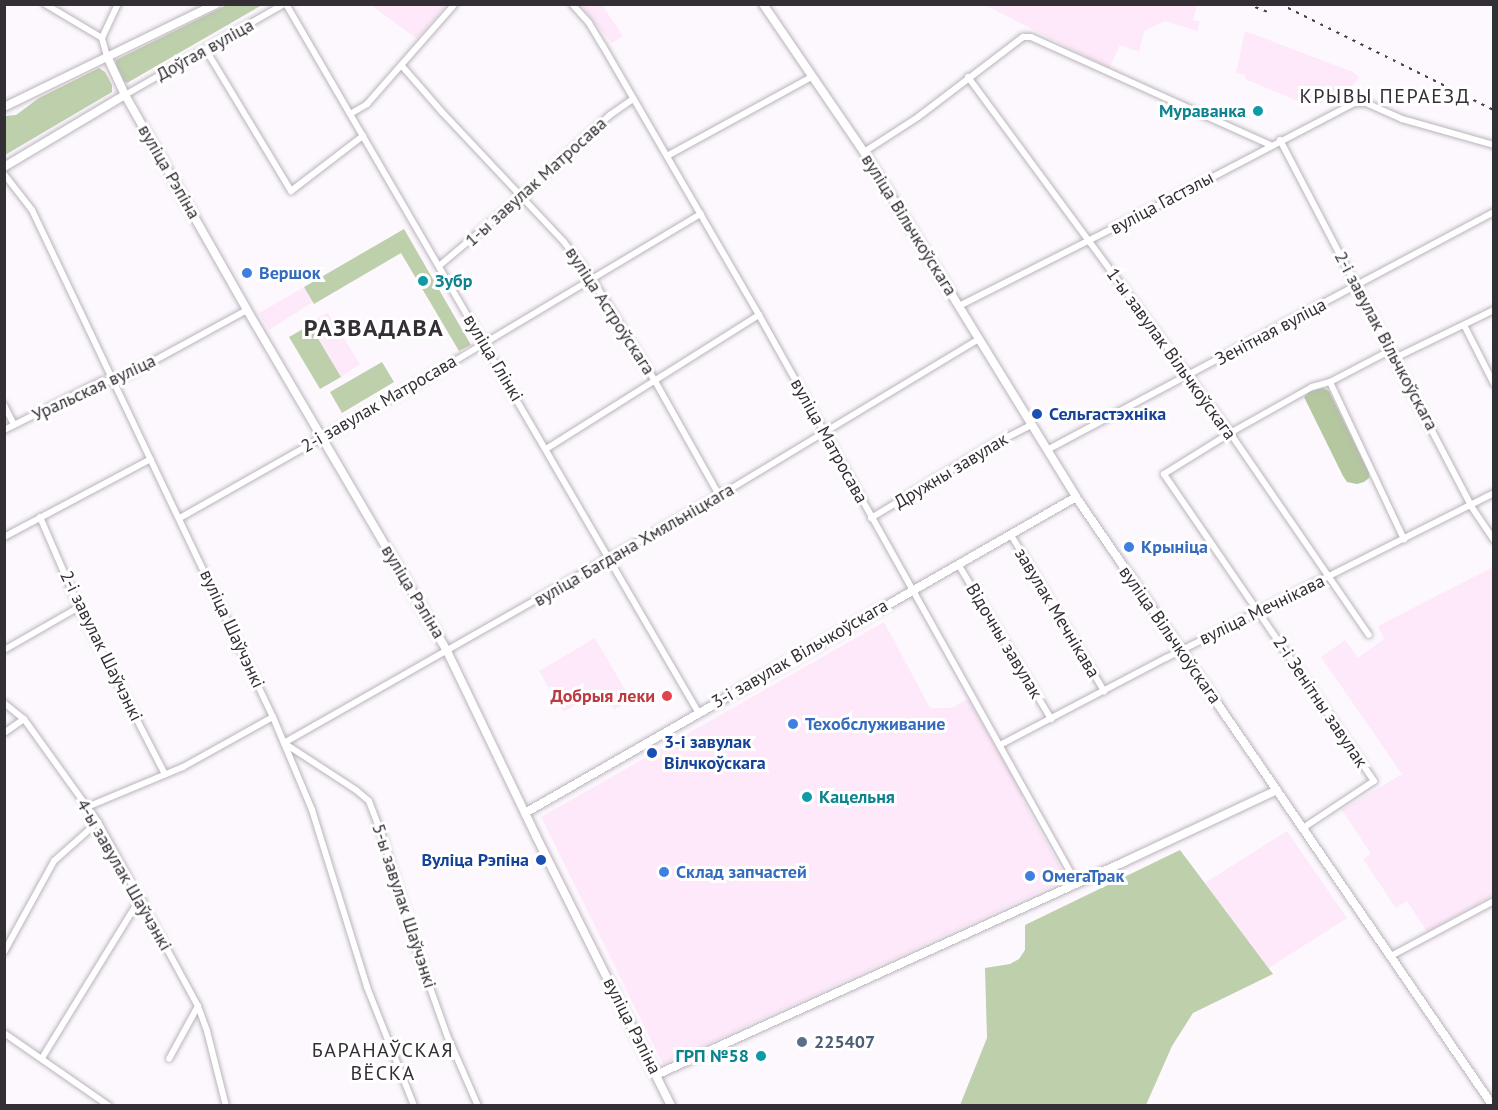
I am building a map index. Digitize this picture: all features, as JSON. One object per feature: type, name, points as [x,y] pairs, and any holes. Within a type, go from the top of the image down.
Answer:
[{"type":"street","points":[[45,4],[102,38]]},
{"type":"street","points":[[118,4],[102,38],[107,56],[125,95]]},
{"type":"street","name":"Доўгая вуліца","points":[[4,107],[216,4]]},
{"type":"street","name":"Доўгая вуліца","points":[[4,167],[285,4]]},
{"type":"street","name":"вуліца Глінкі","points":[[285,4],[698,712]]},
{"type":"street","points":[[350,114],[367,104],[455,4]]},
{"type":"street","name":"вуліца Матросава","points":[[572,4],[589,23],[759,315],[1077,884]]},
{"type":"street","name":"вуліца Вільчкоўскага","points":[[763,4],[814,75],[864,152],[1076,497],[1493,1106]]},
{"type":"street","points":[[864,152],[918,117],[1023,36],[1031,37],[1270,145]]},
{"type":"street","points":[[206,50],[291,191],[363,136]]},
{"type":"street","name":"вуліца Астроўскага","points":[[402,66],[564,242],[592,279],[656,381],[719,495]]},
{"type":"street","points":[[667,156],[814,75]]},
{"type":"street","name":"1-ы завулак Вільчкоўскага","points":[[968,77],[1230,433],[1369,635]]},
{"type":"street","name":"вуліца Рэпіна","points":[[125,95],[247,310],[447,651],[671,1106]]},
{"type":"street","name":"1-ы завулак Матросава","points":[[439,266],[521,197],[610,115],[633,99]]},
{"type":"street","name":"вуліца Гастэлы","points":[[959,306],[1353,103],[1366,103],[1402,119],[1494,145]]},
{"type":"street","name":"2-і завулак Вільчкоўскага","points":[[1280,140],[1471,506],[1494,540]]},
{"type":"street","name":"вуліца Шаўчэнкі","points":[[4,174],[32,210],[273,717],[312,810],[367,987],[414,1106]]},
{"type":"street","name":"Зенітная вуліца","points":[[1047,450],[1494,212]]},
{"type":"street","name":"2-і завулак Матросава","points":[[180,518],[322,438],[701,214]]},
{"type":"street","name":"Уральская вуліца","points":[[4,430],[102,381],[115,382],[247,310]]},
{"type":"street","points":[[1395,358],[1494,310]]},
{"type":"street","points":[[546,449],[759,315]]},
{"type":"street","points":[[1464,326],[1494,384]]},
{"type":"street","name":"вуліца Багдана Хмяльніцкага","points":[[284,743],[825,434],[979,339]]},
{"type":"street","points":[[1230,433],[1312,387],[1330,382],[1391,350]]},
{"type":"street","points":[[1330,382],[1404,539]]},
{"type":"street","points":[[4,405],[14,425]]},
{"type":"street","name":"Дружны завулак","points":[[872,518],[992,445],[1031,425]]},
{"type":"street","name":"2-і Зенітны завулак","points":[[1230,433],[1164,474],[1374,781],[1303,828]]},
{"type":"street","points":[[4,537],[151,459]]},
{"type":"street","name":"вуліца Мечнікава","points":[[1000,745],[1181,650],[1494,494]]},
{"type":"street","name":"3-і завулак Вільчкоўскага","points":[[525,813],[1076,497]]},
{"type":"street","name":"2-і завулак Шаўчэнкі","points":[[40,517],[79,607],[165,774]]},
{"type":"street","name":"завулак Мечнікава","points":[[1011,535],[1104,691]]},
{"type":"street","name":"Відочны завулак","points":[[958,564],[1051,719]]},
{"type":"street","points":[[4,650],[79,607]]},
{"type":"street","name":"4-ы завулак Шаўчэнкі","points":[[4,703],[24,719],[98,822],[143,900],[198,1006],[207,1031],[226,1106]]},
{"type":"street","points":[[87,807],[165,774],[273,717]]},
{"type":"street","points":[[4,733],[24,719]]},
{"type":"street","name":"5-ы завулак Шаўчэнкі","points":[[284,743],[369,801],[382,835],[419,957],[443,1024],[478,1106]]},
{"type":"street","points":[[656,1074],[1077,884],[1277,790]]},
{"type":"street","points":[[4,952],[54,861],[98,822]]},
{"type":"street","points":[[42,1058],[136,905],[143,900]]},
{"type":"street","points":[[1391,956],[1494,901]]},
{"type":"street","points":[[169,1059],[198,1006]]},
{"type":"street","points":[[4,1033],[109,1106]]},
{"type":"shaded area","points":[[371,5],[446,5],[417,39]]},
{"type":"shaded area","points":[[580,5],[602,5],[623,36],[612,43]]},
{"type":"shaded area","points":[[985,5],[1197,5],[1193,20],[1200,22],[1197,31],[1165,21],[1144,31],[1139,52],[1120,45],[1109,68]]},
{"type":"shaded area","points":[[1245,31],[1353,72],[1359,77],[1345,92],[1312,107],[1245,79],[1246,75],[1236,73]]},
{"type":"shaded area","points":[[304,287],[313,302],[269,330],[259,313]]},
{"type":"shaded area","points":[[328,313],[360,364],[341,377],[309,322]]},
{"type":"shaded area","points":[[1493,567],[1493,895],[1427,932],[1407,901],[1396,908],[1363,859],[1371,854],[1342,810],[1402,774],[1321,657],[1345,640],[1358,658],[1384,639],[1378,626]]},
{"type":"shaded area","points":[[884,622],[930,708],[951,708],[968,699],[1023,795],[1021,797],[1064,874],[1061,882],[663,1064],[541,817]]},
{"type":"shaded area","points":[[595,638],[631,700],[614,710],[602,690],[563,712],[539,671]]},
{"type":"shaded area","points":[[1287,831],[1347,918],[1269,968],[1205,883]]},
{"type":"green space","points":[[227,5],[262,5],[127,83],[124,81],[116,60]]},
{"type":"green space","points":[[99,68],[105,72],[112,85],[112,92],[5,155],[5,116],[16,115],[39,98]]},
{"type":"green space","points":[[404,229],[471,345],[459,351],[401,253],[314,304],[304,287]]},
{"type":"green space","points":[[310,325],[341,377],[320,389],[289,337]]},
{"type":"green space","points":[[382,362],[394,382],[342,413],[330,392]]},
{"type":"green space","points":[[1323,388],[1329,391],[1369,473],[1369,478],[1364,482],[1357,484],[1347,482],[1304,397],[1309,392]]},
{"type":"green space","points":[[1180,850],[1273,974],[1193,1013],[1172,1046],[1146,1105],[960,1105],[987,1038],[985,968],[1010,964],[1019,959],[1025,950],[1025,925]]},
{"type":"railway","points":[[1247,4],[1270,13]]},
{"type":"railway","points":[[1280,4],[1494,110]]},
{"type":"place","name":"Мураванка","points":[[1258,111]]},
{"type":"place","name":"Вершок","points":[[247,273]]},
{"type":"place","name":"Зубр","points":[[423,281]]},
{"type":"place","name":"Сельгастэхніка","points":[[1037,414]]},
{"type":"place","name":"Крыніца","points":[[1129,547]]},
{"type":"place","name":"Добрыя леки","points":[[667,696]]},
{"type":"place","name":"Техобслуживание","points":[[793,724]]},
{"type":"place","name":"3-і завулак Вілчкоўскага","points":[[652,753]]},
{"type":"place","name":"Кацельня","points":[[807,797]]},
{"type":"place","name":"Вуліца Рэпіна","points":[[541,860]]},
{"type":"place","name":"Склад запчастей","points":[[664,872]]},
{"type":"place","name":"ОмегаТрак","points":[[1030,876]]},
{"type":"place","name":"225407","points":[[802,1042]]},
{"type":"place","name":"ГРП №58","points":[[761,1056]]},
{"type":"district","name":"КРЫВЫ ПЕРАЕЗД","points":[[1385,96]]},
{"type":"district","name":"РАЗВАДАВА","points":[[374,328]]},
{"type":"district","name":"БАРАНАЎСКАЯ ВЁСКА","points":[[383,1062]]}]
